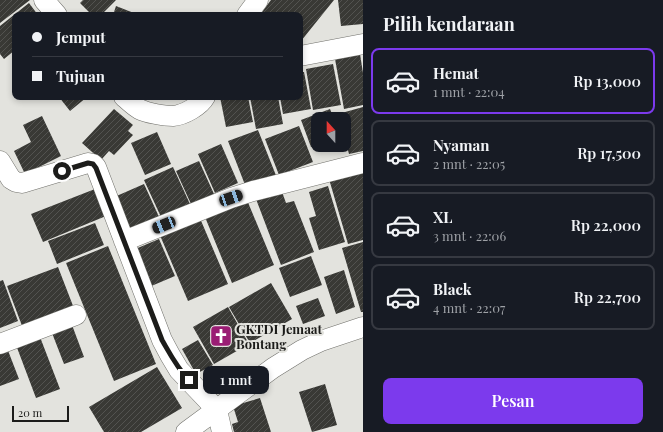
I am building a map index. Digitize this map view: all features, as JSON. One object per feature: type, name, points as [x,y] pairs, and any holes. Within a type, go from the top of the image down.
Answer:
[{"type":"street","points":[[44,0],[54,12]]},
{"type":"street","points":[[249,12],[258,0]]},
{"type":"street","points":[[303,55],[363,44]]},
{"type":"street","points":[[128,100],[140,109],[157,114],[174,116],[191,110],[204,100]]},
{"type":"street","points":[[0,161],[12,179],[16,182],[22,183],[88,163],[93,164],[96,168],[162,340],[179,370],[217,410],[222,432]]},
{"type":"street","points":[[124,241],[252,191],[363,163]]},
{"type":"street","points":[[0,344],[76,315]]},
{"type":"street","points":[[186,432],[273,368],[302,350],[322,341],[363,327]]},
{"type":"building","points":[[0,0],[30,0],[14,12],[12,12],[12,14],[0,23]]},
{"type":"building","points":[[83,0],[116,0],[104,12],[89,12],[80,3]]},
{"type":"building","points":[[271,0],[334,0],[303,39],[303,12],[262,12]]},
{"type":"building","points":[[338,0],[363,0],[363,24],[341,26]]},
{"type":"building","points":[[29,3],[36,12],[18,12]]},
{"type":"building","points":[[116,6],[131,12],[114,12]]},
{"type":"building","points":[[12,16],[12,52],[4,59],[0,54],[0,26]]},
{"type":"building","points":[[360,54],[363,73],[363,105],[344,109],[335,59]]},
{"type":"building","points":[[333,64],[341,105],[313,110],[306,69]]},
{"type":"building","points":[[304,72],[311,109],[283,114],[281,100],[303,100]]},
{"type":"building","points":[[61,100],[83,100],[70,111]]},
{"type":"building","points":[[221,100],[249,100],[253,122],[226,127]]},
{"type":"building","points":[[251,100],[279,100],[283,124],[256,129]]},
{"type":"building","points":[[363,107],[363,151],[349,154],[348,152],[351,152],[351,112],[345,112]]},
{"type":"building","points":[[114,109],[133,125],[128,131],[133,135],[114,155],[109,151],[101,160],[82,143]]},
{"type":"building","points":[[330,109],[331,112],[322,112]]},
{"type":"building","points":[[42,116],[61,156],[25,174],[14,151],[31,142],[23,125]]},
{"type":"building","points":[[311,116],[311,147],[301,120]]},
{"type":"building","points":[[299,126],[313,162],[279,175],[265,139]]},
{"type":"building","points":[[258,130],[277,178],[247,190],[228,141]]},
{"type":"building","points":[[157,132],[171,164],[145,175],[131,143]]},
{"type":"building","points":[[221,144],[238,183],[215,193],[198,154]]},
{"type":"building","points":[[199,161],[214,194],[191,204],[176,171]]},
{"type":"building","points":[[173,167],[190,204],[161,217],[144,180]]},
{"type":"building","points":[[363,169],[363,240],[348,244],[329,179]]},
{"type":"building","points":[[144,184],[160,219],[127,233],[112,198]]},
{"type":"building","points":[[328,186],[345,242],[319,250],[309,218],[316,216],[309,192]]},
{"type":"building","points":[[95,189],[106,216],[43,242],[31,214]]},
{"type":"building","points":[[281,189],[286,203],[294,201],[314,252],[281,265],[256,199]]},
{"type":"building","points":[[247,200],[274,265],[232,283],[205,217]]},
{"type":"building","points":[[199,216],[228,284],[188,301],[159,233]]},
{"type":"building","points":[[95,223],[104,245],[57,264],[48,241]]},
{"type":"building","points":[[159,239],[175,276],[149,287],[133,250]]},
{"type":"building","points":[[363,242],[363,312],[361,312],[342,248]]},
{"type":"building","points":[[108,246],[156,364],[114,381],[66,263]]},
{"type":"building","points":[[311,256],[322,285],[290,297],[279,268]]},
{"type":"building","points":[[58,267],[75,311],[24,331],[7,286]]},
{"type":"building","points":[[344,270],[355,307],[336,314],[324,277]]},
{"type":"building","points":[[3,280],[18,321],[0,328],[0,281]]},
{"type":"building","points":[[271,283],[292,319],[250,343],[229,307]]},
{"type":"building","points":[[318,298],[325,316],[303,324],[296,306]]},
{"type":"building","name":"GKTDI Jemaat Bontang","points":[[228,307],[249,344],[214,364],[193,327]]},
{"type":"building","points":[[72,325],[84,357],[64,364],[52,333]]},
{"type":"building","points":[[40,337],[60,389],[36,398],[16,345]]},
{"type":"building","points":[[198,340],[213,365],[196,374],[182,349]]},
{"type":"building","points":[[7,348],[19,379],[0,386],[0,350]]},
{"type":"building","points":[[157,367],[182,408],[141,432],[104,432],[89,407]]},
{"type":"building","points":[[325,384],[337,425],[312,432],[299,392]]},
{"type":"building","points":[[260,398],[271,432],[234,432],[232,424],[238,422],[233,406]]},
{"type":"place","name":"GKTDI Jemaat Bontang","points":[[221,336]]},
{"type":"route","points":[[62,171],[88,163],[93,164],[96,168],[162,340],[179,370],[189,380]]}]
